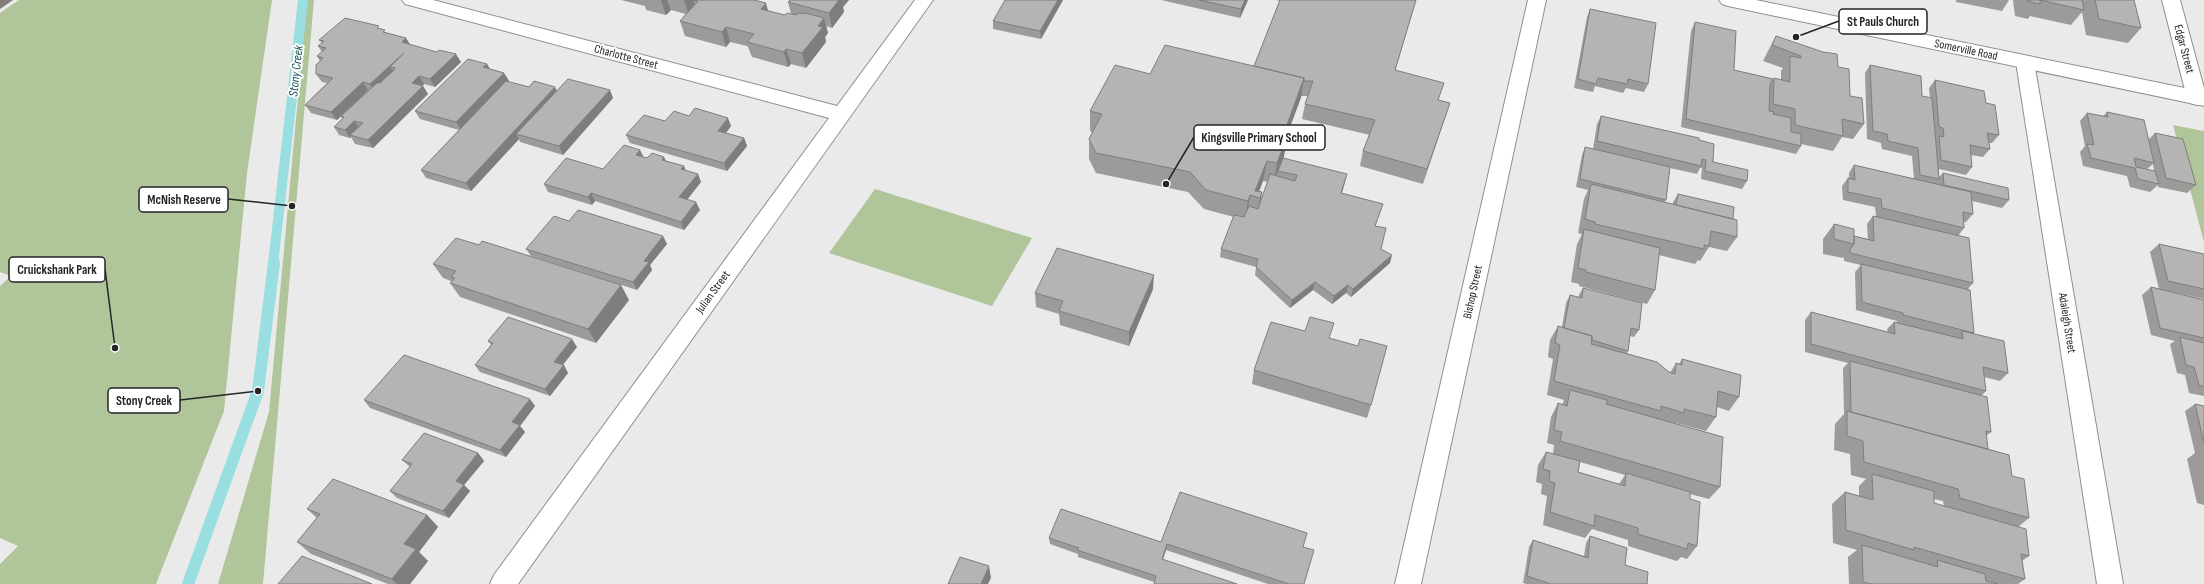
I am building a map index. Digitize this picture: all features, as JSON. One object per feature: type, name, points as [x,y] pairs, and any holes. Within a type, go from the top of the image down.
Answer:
[{"type":"street","name":"Charlotte Street","points":[[411,0],[840,114]]},
{"type":"street","name":"Julian Street","points":[[503,584],[840,114],[924,0]]},
{"type":"street","name":"Bishop Street","points":[[1408,584],[1537,0]]},
{"type":"street","name":"Somerville Road","points":[[1728,0],[2200,98]]},
{"type":"street","name":"Edgar Street","points":[[2171,0],[2200,98]]},
{"type":"street","name":"Adaleigh Street","points":[[2025,62],[2110,584]]},
{"type":"green space","points":[[19,0],[272,0],[247,173],[224,411],[156,584],[0,584],[0,564],[18,546],[0,538],[0,286],[11,276],[0,272],[0,13]]},
{"type":"green space","points":[[307,0],[314,0],[263,584],[218,584],[269,412]]},
{"type":"green space","points":[[2173,125],[2204,131],[2204,242]]},
{"type":"green space","points":[[875,189],[1032,238],[992,306],[829,253]]},
{"type":"building","points":[[693,0],[754,0],[766,3],[761,9],[785,15],[787,13],[796,15],[798,13],[805,13],[824,18],[818,26],[823,27],[802,53],[786,49],[784,52],[747,42],[754,34],[726,27],[722,32],[680,21],[698,1]]},
{"type":"building","points":[[790,0],[839,0],[829,13],[788,2]]},
{"type":"building","points":[[1005,0],[1058,0],[1040,31],[993,21]]},
{"type":"building","points":[[1199,0],[1245,0],[1241,9]]},
{"type":"building","points":[[1280,0],[1416,0],[1395,70],[1444,83],[1438,100],[1450,103],[1427,169],[1363,151],[1375,120],[1305,104],[1313,81],[1304,81],[1304,78],[1254,66]]},
{"type":"building","points":[[2040,0],[2040,4],[2027,1]]},
{"type":"building","points":[[2040,0],[2082,0],[2084,10]]},
{"type":"building","points":[[2095,0],[2134,0],[2141,28],[2099,19]]},
{"type":"building","points":[[1590,9],[1656,23],[1648,84],[1628,79],[1627,84],[1598,78],[1596,84],[1578,79]]},
{"type":"building","points":[[345,18],[379,26],[377,28],[385,30],[383,32],[406,38],[402,42],[437,52],[439,50],[456,54],[430,79],[419,76],[412,83],[423,86],[368,140],[350,135],[363,123],[354,121],[345,130],[334,127],[344,117],[341,116],[377,83],[380,83],[394,70],[395,68],[390,67],[404,53],[370,84],[363,82],[331,112],[305,105],[333,78],[316,74],[316,65],[323,58],[317,56],[326,48],[318,46],[324,41],[319,40]]},
{"type":"building","points":[[1695,22],[1736,31],[1734,70],[1773,79],[1770,85],[1769,111],[1774,112],[1773,114],[1791,118],[1791,132],[1801,134],[1801,146],[1686,119]]},
{"type":"building","points":[[1776,36],[1823,52],[1837,54],[1838,67],[1849,69],[1850,96],[1862,98],[1864,124],[1842,119],[1843,136],[1795,125],[1795,109],[1773,104],[1774,78],[1790,82],[1790,56],[1801,58],[1801,56],[1772,45]]},
{"type":"building","points":[[1165,45],[1304,78],[1283,136],[1287,137],[1277,163],[1267,161],[1255,191],[1262,192],[1260,198],[1250,195],[1248,201],[1206,190],[1190,172],[1096,153],[1089,139],[1102,114],[1090,111],[1115,65],[1150,74]]},
{"type":"building","points":[[468,59],[487,64],[483,67],[504,73],[456,122],[415,111]]},
{"type":"building","points":[[1870,65],[1921,76],[1922,96],[1932,98],[1939,179],[1920,175],[1918,148],[1888,141],[1887,134],[1873,131]]},
{"type":"building","points":[[568,79],[610,90],[559,146],[516,134]]},
{"type":"building","points":[[1935,80],[1984,91],[1986,103],[1995,105],[1999,135],[1987,133],[1990,149],[1970,145],[1972,167],[1941,160],[1939,136],[1944,137],[1943,128],[1939,127]]},
{"type":"building","points":[[506,81],[529,87],[534,81],[555,87],[466,183],[421,170]]},
{"type":"building","points":[[695,108],[728,118],[718,131],[744,138],[724,163],[626,135],[644,115],[665,121],[674,111],[689,116]]},
{"type":"building","points":[[2107,112],[2144,120],[2154,163],[2134,158],[2136,167],[2155,171],[2159,184],[2138,179],[2135,168],[2091,158],[2087,144],[2094,145],[2087,113],[2108,117]]},
{"type":"building","points":[[1601,116],[1699,138],[1699,140],[1714,144],[1713,162],[1748,170],[1747,181],[1705,171],[1706,160],[1702,159],[1701,166],[1597,141]]},
{"type":"building","points":[[2155,133],[2183,139],[2196,185],[2166,178]]},
{"type":"building","points":[[624,145],[640,150],[636,155],[647,158],[652,153],[664,157],[662,160],[684,166],[681,169],[698,174],[679,197],[696,202],[681,222],[591,193],[588,197],[544,184],[566,158],[603,169]]},
{"type":"building","points":[[1585,147],[1670,167],[1666,200],[1580,179]]},
{"type":"building","points":[[1283,158],[1347,174],[1341,193],[1383,204],[1375,226],[1386,228],[1381,249],[1392,255],[1353,289],[1348,285],[1334,296],[1315,282],[1292,300],[1256,267],[1258,259],[1221,249],[1234,215],[1244,217],[1249,206],[1258,209],[1270,174],[1295,181],[1297,175],[1278,171]]},
{"type":"building","points":[[1854,165],[1971,192],[1973,214],[1963,212],[1964,228],[1882,208],[1881,199],[1848,192],[1848,178],[1855,180]]},
{"type":"building","points":[[1943,173],[2008,188],[2009,200],[1944,185]]},
{"type":"building","points":[[1591,184],[1737,220],[1737,237],[1711,231],[1709,246],[1704,245],[1704,249],[1595,224],[1595,222],[1585,219]]},
{"type":"building","points":[[1678,194],[1734,207],[1733,219],[1676,205]]},
{"type":"building","points":[[578,210],[663,236],[644,261],[649,262],[633,282],[526,249],[554,216],[569,221]]},
{"type":"building","points":[[1873,216],[1969,238],[1973,283],[1850,253],[1850,249],[1854,244],[1854,236],[1874,241]]},
{"type":"building","points":[[1834,224],[1854,229],[1854,244],[1834,239]]},
{"type":"building","points":[[1584,229],[1660,248],[1655,290],[1586,272],[1586,270],[1578,268]]},
{"type":"building","points":[[456,238],[479,245],[482,241],[621,285],[588,329],[450,283],[455,278],[451,277],[456,271],[433,264]]},
{"type":"building","points":[[2159,244],[2204,254],[2204,289],[2168,281]]},
{"type":"building","points":[[1057,248],[1154,275],[1129,332],[1059,311],[1063,301],[1035,293]]},
{"type":"building","points":[[1861,264],[1970,290],[1974,333],[1903,315],[1903,313],[1862,302]]},
{"type":"building","points":[[2151,287],[2204,300],[2204,338],[2160,328]]},
{"type":"building","points":[[1583,288],[1642,303],[1639,330],[1631,328],[1628,351],[1592,340],[1592,336],[1564,328],[1570,295],[1582,298]]},
{"type":"building","points":[[1811,312],[1895,334],[1894,322],[1963,339],[1962,331],[2004,341],[2008,373],[1983,367],[1986,391],[1811,344]]},
{"type":"building","points":[[508,317],[572,339],[554,362],[564,365],[545,389],[475,365],[493,343],[488,341]]},
{"type":"building","points":[[1310,317],[1334,323],[1329,338],[1358,346],[1360,339],[1387,346],[1371,405],[1254,370],[1271,322],[1305,331]]},
{"type":"building","points":[[1558,326],[1592,336],[1591,344],[1657,362],[1669,372],[1675,374],[1676,363],[1682,365],[1682,359],[1741,375],[1739,397],[1718,391],[1716,417],[1684,409],[1684,413],[1661,406],[1661,411],[1554,381],[1560,345],[1555,343]]},
{"type":"building","points":[[2180,337],[2204,343],[2204,387],[2199,385],[2194,367],[2186,365]]},
{"type":"building","points":[[404,355],[530,399],[512,422],[520,425],[500,450],[364,400]]},
{"type":"building","points":[[1850,361],[1987,397],[1991,432],[1986,431],[1988,449],[1851,412]]},
{"type":"building","points":[[1570,390],[1607,400],[1606,404],[1723,437],[1720,487],[1560,441],[1562,432],[1554,430],[1558,403],[1567,406]]},
{"type":"building","points":[[2195,404],[2204,406],[2204,443]]},
{"type":"building","points":[[1847,411],[2009,455],[2012,476],[2024,479],[2029,518],[1960,498],[1958,489],[1864,462],[1863,441],[1847,436]]},
{"type":"building","points":[[424,433],[478,453],[456,481],[464,485],[443,511],[390,491],[412,464],[402,460]]},
{"type":"building","points":[[1546,452],[1580,461],[1578,472],[1625,486],[1626,473],[1690,492],[1690,499],[1700,502],[1697,546],[1688,543],[1687,549],[1638,534],[1638,528],[1595,515],[1594,526],[1550,512],[1555,483],[1549,481],[1550,471],[1543,469]]},
{"type":"building","points":[[1872,474],[1934,491],[1934,503],[2026,529],[2029,556],[2021,554],[2025,579],[1914,547],[1914,550],[1846,530],[1845,492],[1873,500]]},
{"type":"building","points":[[333,479],[427,515],[404,544],[416,549],[392,579],[297,542],[320,514],[307,509]]},
{"type":"building","points":[[1180,492],[1307,533],[1303,547],[1314,550],[1304,584],[1289,584],[1167,544],[1162,559],[1237,584],[1154,584],[1156,576],[1077,550],[1079,548],[1049,538],[1061,509],[1161,542]]},
{"type":"building","points":[[1590,536],[1627,548],[1625,565],[1648,572],[1647,584],[1551,584],[1527,576],[1533,540],[1588,558]]},
{"type":"building","points":[[1862,545],[1938,567],[1937,560],[1985,574],[1986,581],[1998,584],[1871,584],[1863,582]]},
{"type":"building","points":[[302,556],[372,584],[278,584]]},
{"type":"building","points":[[960,557],[989,566],[981,584],[948,584]]},
{"type":"waterway","name":"Stony Creek","points":[[273,264],[303,0]]},
{"type":"waterway","name":"Stony Creek","points":[[188,584],[258,391],[274,263]]},
{"type":"place","name":"St Pauls Church","points":[[1796,37]]},
{"type":"place","name":"Kingsville Primary School","points":[[1166,184]]},
{"type":"place","name":"McNish Reserve","points":[[292,206]]},
{"type":"place","name":"Cruickshank Park","points":[[115,348]]},
{"type":"place","name":"Stony Creek","points":[[258,391]]}]
